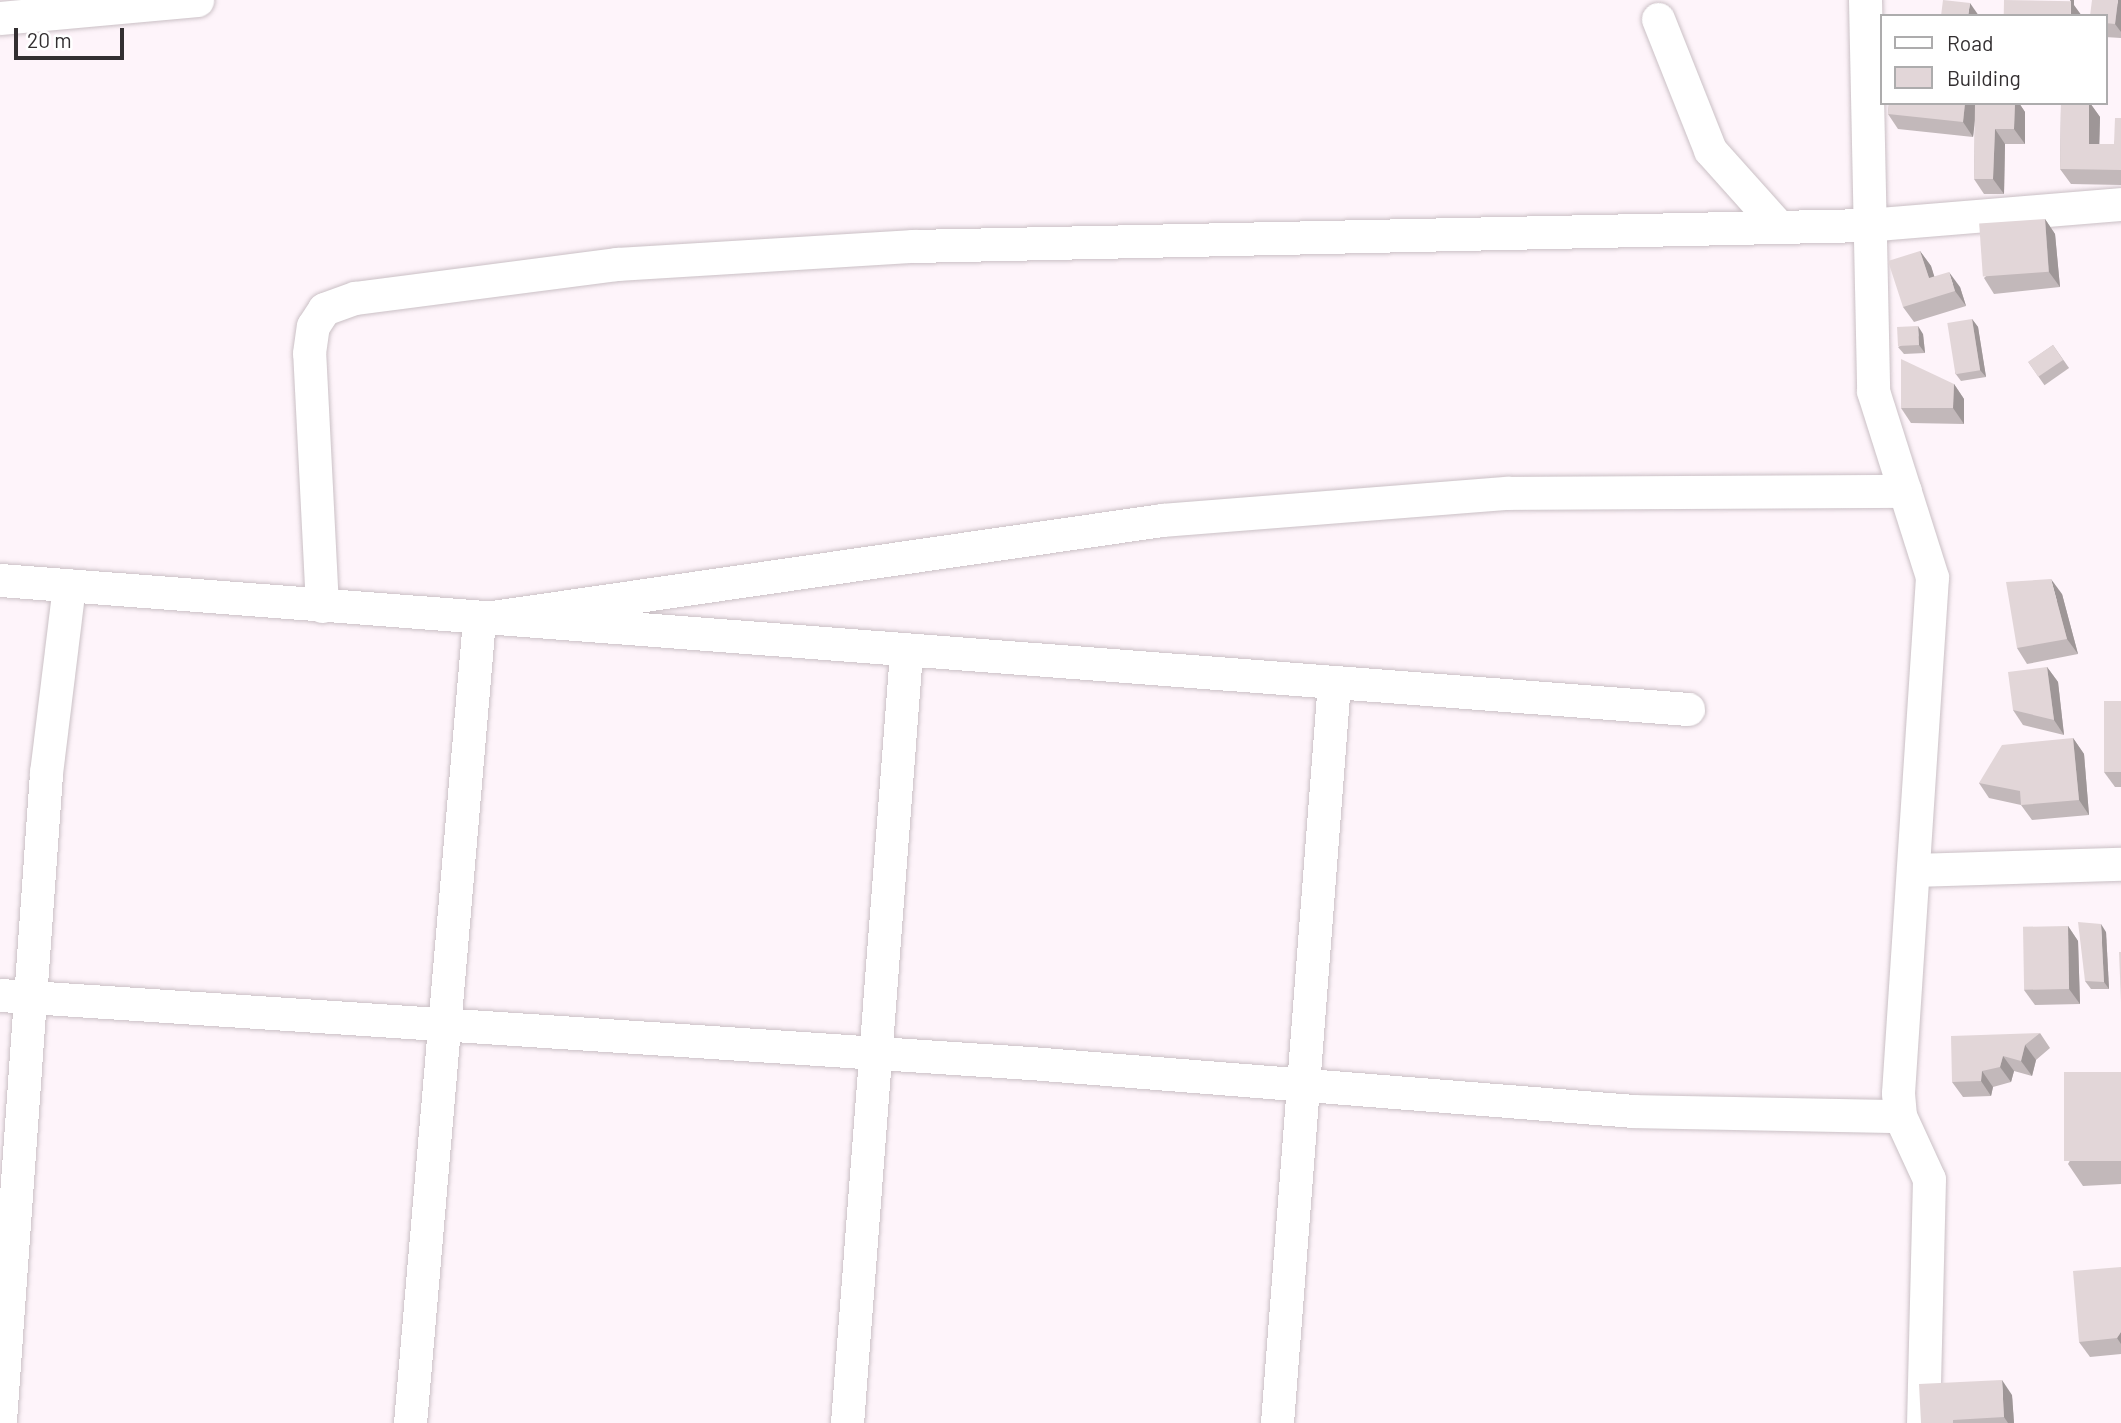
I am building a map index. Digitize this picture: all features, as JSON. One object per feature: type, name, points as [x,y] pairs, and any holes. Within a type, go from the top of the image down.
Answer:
[{"type":"street","points":[[0,18],[197,0]]},
{"type":"street","points":[[1865,0],[1866,225],[1873,391],[1933,577],[1900,1116],[1929,1180],[1923,1423]]},
{"type":"street","points":[[1658,19],[1710,150],[1778,226]]},
{"type":"street","points":[[322,606],[309,353],[324,309],[355,298],[617,264],[913,246],[1866,225],[2121,204]]},
{"type":"street","points":[[479,619],[1162,520],[1507,493],[1905,491]]},
{"type":"street","points":[[0,580],[906,652],[1688,709]]},
{"type":"street","points":[[0,1420],[16,997],[69,585]]},
{"type":"street","points":[[410,1423],[479,619]]},
{"type":"street","points":[[846,1423],[872,1055],[906,652]]},
{"type":"street","points":[[1277,1423],[1334,682]]},
{"type":"street","points":[[1913,870],[2121,863]]},
{"type":"street","points":[[16,997],[1303,1083],[1633,1111],[1900,1116]]},
{"type":"building","points":[[1943,0],[1970,3],[1968,14],[1941,14]]},
{"type":"building","points":[[2004,0],[2071,1],[2071,14],[2004,14]]},
{"type":"building","points":[[2092,0],[2118,0],[2115,24],[2107,23],[2107,14],[2090,14]]},
{"type":"building","points":[[1889,105],[1965,105],[1963,122],[1888,114]]},
{"type":"building","points":[[1975,105],[2015,105],[2014,129],[1995,129],[1993,179],[1974,179]]},
{"type":"building","points":[[2061,105],[2089,105],[2089,144],[2114,144],[2115,118],[2121,118],[2121,170],[2060,169]]},
{"type":"building","points":[[2045,219],[2049,272],[1983,276],[1979,224]]},
{"type":"building","points":[[1920,251],[1929,278],[1949,272],[1955,291],[1903,307],[1888,261]]},
{"type":"building","points":[[1972,319],[1980,370],[1955,374],[1947,323]]},
{"type":"building","points":[[1918,326],[1919,345],[1898,346],[1897,327]]},
{"type":"building","points":[[2053,345],[2063,360],[2038,377],[2028,362]]},
{"type":"building","points":[[1901,359],[1954,384],[1953,408],[1901,408]]},
{"type":"building","points":[[2051,579],[2067,639],[2017,648],[2006,582]]},
{"type":"building","points":[[2047,667],[2054,720],[2013,710],[2008,672]]},
{"type":"building","points":[[2104,701],[2121,701],[2121,772],[2104,772]]},
{"type":"building","points":[[2073,738],[2079,800],[2021,805],[2020,791],[1979,783],[2002,745]]},
{"type":"building","points":[[2078,922],[2101,924],[2104,982],[2085,981]]},
{"type":"building","points":[[2068,926],[2069,989],[2024,990],[2023,927]]},
{"type":"building","points":[[2119,952],[2121,952],[2121,1002]]},
{"type":"building","points":[[2040,1033],[2025,1045],[2021,1061],[2003,1056],[2000,1067],[1982,1071],[1981,1081],[1952,1082],[1951,1036]]},
{"type":"building","points":[[2064,1072],[2121,1072],[2121,1161],[2064,1161]]},
{"type":"building","points":[[2121,1267],[2121,1332],[2117,1338],[2079,1342],[2073,1271]]},
{"type":"building","points":[[2002,1380],[2004,1417],[1953,1420],[1953,1423],[1921,1423],[1919,1384]]}]
